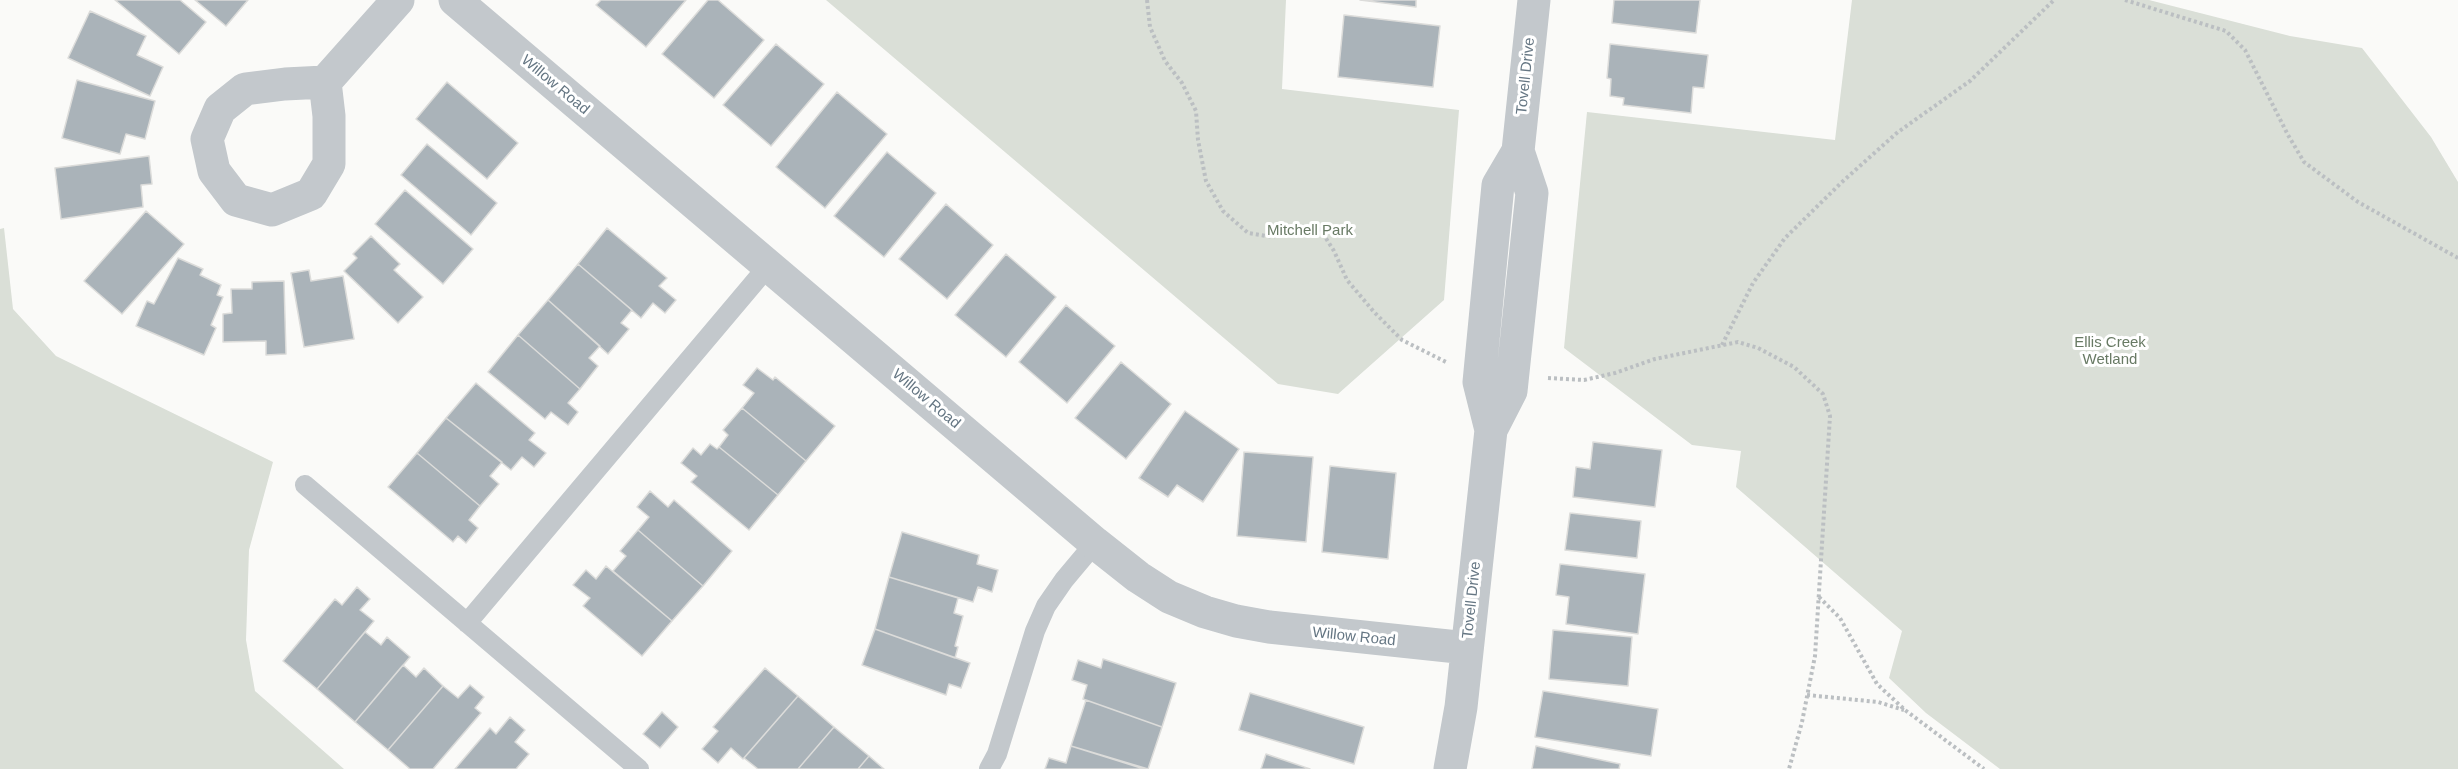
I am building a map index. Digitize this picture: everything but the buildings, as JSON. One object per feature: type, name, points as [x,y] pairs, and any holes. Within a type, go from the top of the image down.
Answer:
[{"type":"street","points":[[325,82],[398,0]]},
{"type":"street","name":"Willow Road","points":[[455,0],[1095,543],[1138,577],[1169,597],[1205,612],[1236,621],[1280,628],[1467,648]]},
{"type":"street","name":"Tovell Drive","points":[[1450,769],[1461,707],[1491,430],[1511,391],[1532,193],[1518,151],[1534,0]]},
{"type":"lane","points":[[467,623],[769,265]]},
{"type":"lane","points":[[305,485],[639,769]]},
{"type":"lane","points":[[989,769],[997,754],[1035,631],[1046,606],[1095,543]]},
{"type":"path","points":[[1147,0],[1150,27],[1165,61],[1182,83],[1196,111],[1198,140],[1206,181],[1223,211],[1248,233],[1272,237],[1289,228],[1320,229],[1334,251],[1347,280],[1374,312],[1402,340],[1443,362],[1456,365]]},
{"type":"path","points":[[1722,345],[1753,283],[1785,238],[1841,183],[1898,132],[1970,81],[2054,0]]},
{"type":"path","points":[[2126,0],[2226,31],[2245,50],[2304,162],[2358,202],[2458,258]]},
{"type":"path","points":[[1538,376],[1584,380],[1655,359],[1738,342],[1758,348],[1794,367],[1823,394],[1830,416],[1815,656],[1789,769]]},
{"type":"path","points":[[1818,596],[1840,618],[1877,684],[1905,710],[1984,769]]},
{"type":"path","points":[[1807,695],[1878,702],[1905,710]]},
{"type":"green space","name":"Mitchell Park","points":[[826,0],[1286,0],[1282,89],[1459,110],[1444,300],[1338,394],[1278,384]]},
{"type":"green space","name":"Ellis Creek Wetland","points":[[1852,0],[2149,0],[2290,36],[2362,48],[2431,137],[2458,182],[2458,769],[2000,769],[1926,713],[1889,678],[1902,631],[1736,487],[1741,451],[1692,445],[1564,348],[1587,112],[1835,140]]},
{"type":"green space","points":[[4,228],[13,309],[56,356],[273,462],[249,550],[246,640],[255,691],[344,769],[0,769],[0,229]]}]
